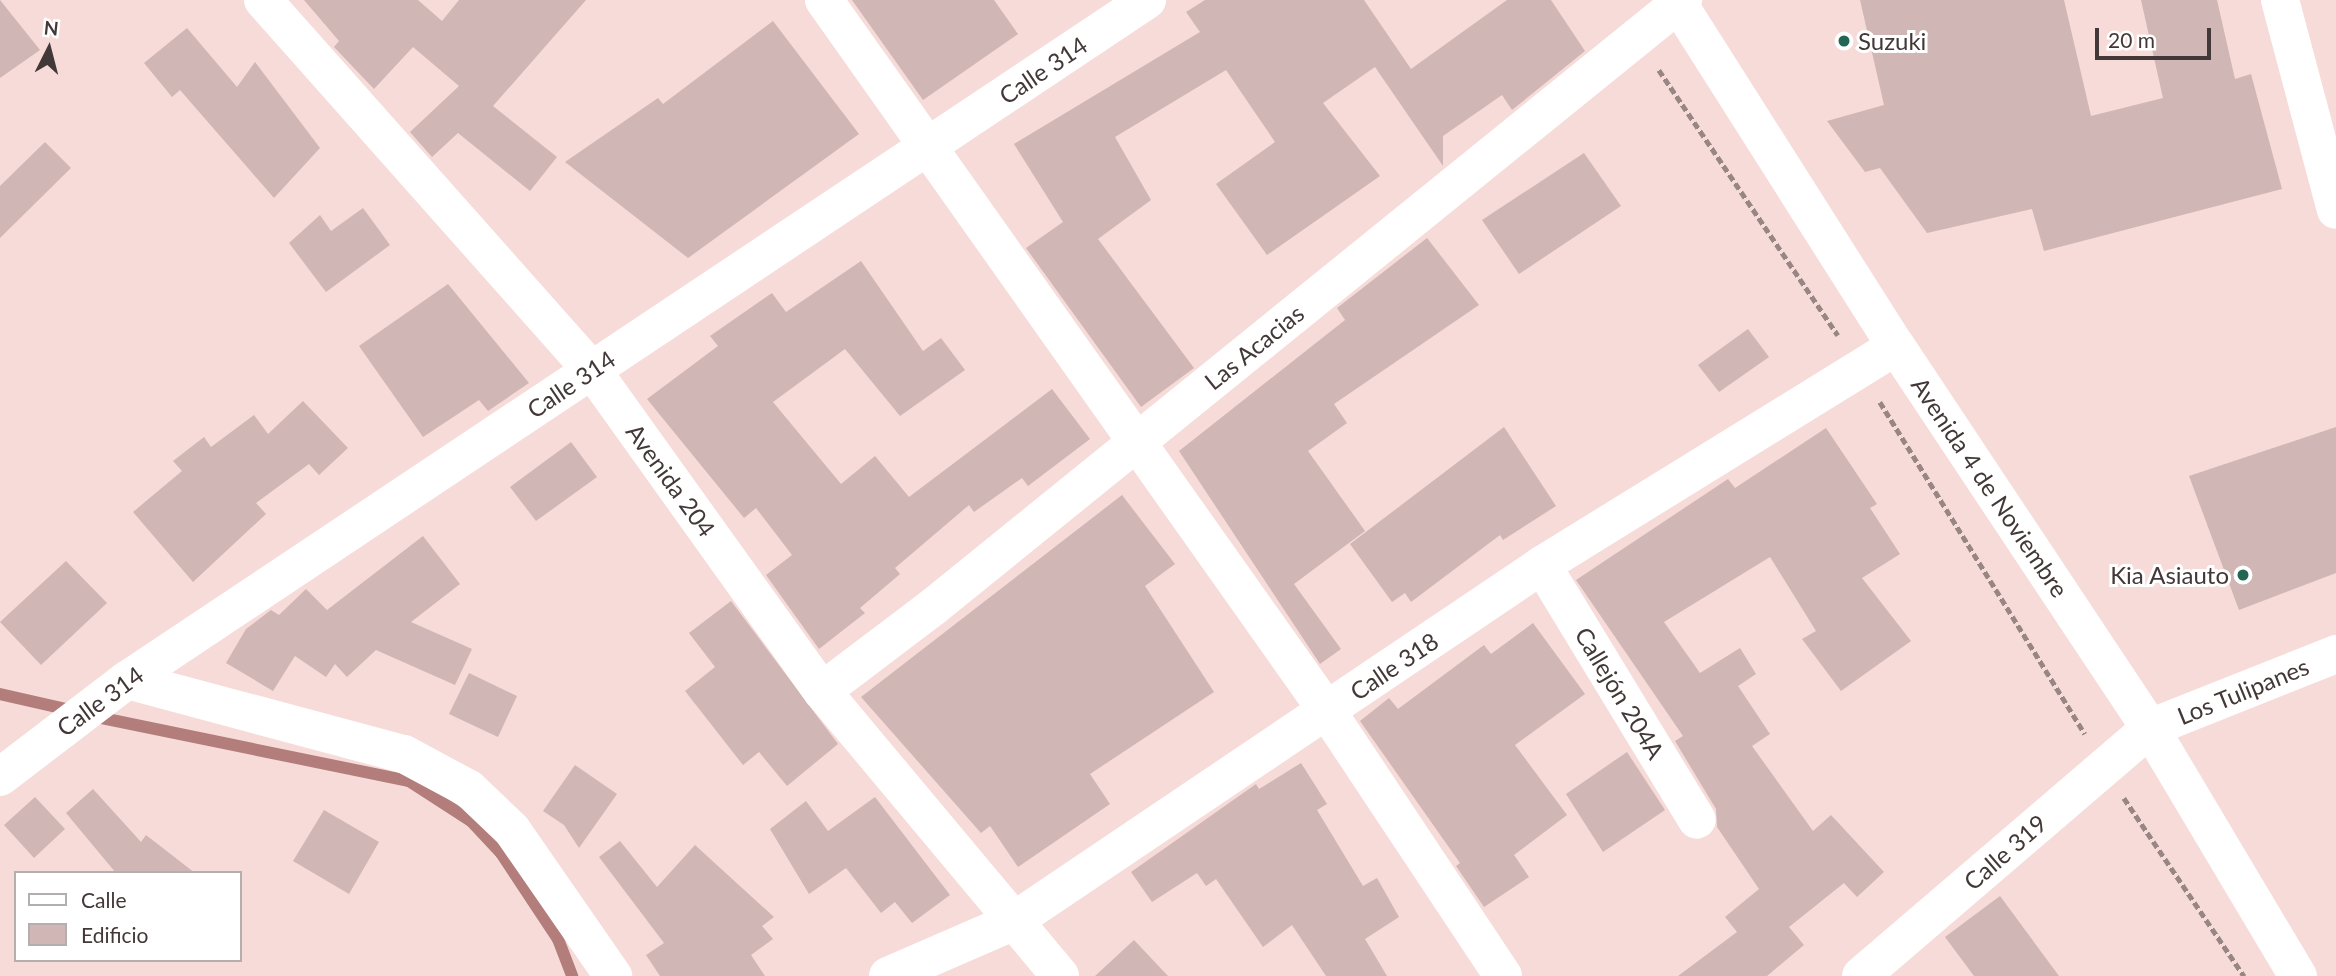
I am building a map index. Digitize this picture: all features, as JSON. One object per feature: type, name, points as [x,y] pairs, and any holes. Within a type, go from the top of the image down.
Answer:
[{"type":"street","name":"Avenida 204","points":[[263,0],[592,370],[822,691],[1012,922],[1060,976]]},
{"type":"street","points":[[824,0],[1327,711],[1503,976]]},
{"type":"street","name":"Calle 314","points":[[0,776],[127,680],[1147,0]]},
{"type":"street","points":[[2280,0],[2336,210]]},
{"type":"street","name":"Las Acacias","points":[[822,691],[1138,441],[1679,1]]},
{"type":"street","name":"Avenida 4 de Noviembre","points":[[1679,1],[1896,346],[2150,728],[2298,976]]},
{"type":"street","name":"Calle 318","points":[[888,976],[1012,922],[1542,565],[1896,346]]},
{"type":"street","name":"Callejón 204A","points":[[1542,565],[1698,820]]},
{"type":"street","name":"Los Tulipanes","points":[[2150,728],[2336,654]]},
{"type":"street","points":[[127,680],[404,754],[469,789],[512,830],[613,976]]},
{"type":"street","name":"Calle 319","points":[[1861,976],[2150,728]]},
{"type":"path","points":[[1636,37],[1859,369],[2105,767],[2244,976]]},
{"type":"building","points":[[0,0],[40,50],[0,78]]},
{"type":"building","points":[[304,0],[418,0],[442,21],[459,0],[586,0],[493,106],[557,157],[530,191],[458,133],[432,157],[410,132],[459,86],[413,47],[374,89],[334,47],[339,41]]},
{"type":"building","points":[[852,0],[994,0],[1018,34],[923,100]]},
{"type":"building","points":[[1205,0],[1364,0],[1411,69],[1507,0],[1551,0],[1585,51],[1512,110],[1502,95],[1443,136],[1443,166],[1375,67],[1323,103],[1380,176],[1267,255],[1216,184],[1275,142],[1226,70],[1115,137],[1151,200],[1098,239],[1194,368],[1141,407],[1026,248],[1063,222],[1014,144],[1200,32],[1186,12]]},
{"type":"building","points":[[1860,0],[2064,0],[2091,116],[2163,98],[2141,0],[2217,0],[2235,79],[2251,74],[2282,189],[2044,251],[2032,209],[1927,233],[1880,168],[1865,172],[1827,121],[1884,105]]},
{"type":"building","points":[[773,21],[859,134],[688,258],[565,162],[658,98],[663,104]]},
{"type":"building","points":[[187,28],[237,87],[255,62],[320,148],[274,198],[180,90],[172,97],[144,63]]},
{"type":"building","points":[[45,142],[71,168],[0,238],[0,186]]},
{"type":"building","points":[[1584,153],[1621,206],[1519,274],[1482,220]]},
{"type":"building","points":[[363,208],[390,245],[326,292],[289,243],[320,215],[331,231]]},
{"type":"building","points":[[1427,238],[1479,305],[1334,404],[1347,423],[1308,451],[1365,531],[1294,584],[1341,649],[1320,664],[1179,451],[1345,320],[1337,308]]},
{"type":"building","points":[[861,261],[923,351],[941,338],[965,370],[900,416],[845,349],[773,402],[841,484],[875,456],[909,497],[1052,389],[1090,439],[1028,486],[1022,478],[974,512],[969,505],[895,568],[900,574],[860,608],[865,613],[819,649],[766,575],[792,555],[756,508],[744,518],[647,399],[718,346],[710,336],[772,293],[786,312]]},
{"type":"building","points":[[448,284],[529,383],[488,411],[479,400],[423,437],[359,346]]},
{"type":"building","points":[[1748,329],[1769,357],[1719,392],[1698,365]]},
{"type":"building","points":[[303,401],[348,448],[319,475],[309,464],[256,503],[266,514],[193,582],[133,512],[182,471],[173,461],[204,437],[211,447],[254,415],[268,434]]},
{"type":"building","points":[[1504,427],[1556,506],[1503,540],[1500,535],[1411,602],[1405,593],[1392,602],[1350,544]]},
{"type":"building","points":[[2336,427],[2336,573],[2239,610],[2189,476]]},
{"type":"building","points":[[1826,428],[1877,504],[1870,508],[1900,554],[1862,578],[1911,641],[1841,691],[1802,639],[1816,631],[1770,557],[1664,622],[1700,673],[1740,648],[1756,674],[1738,686],[1770,734],[1752,746],[1813,831],[1831,815],[1884,872],[1857,897],[1844,883],[1789,927],[1804,945],[1767,976],[1678,976],[1737,932],[1725,917],[1759,889],[1717,827],[1716,809],[1675,741],[1683,736],[1576,580],[1728,479],[1735,488]]},
{"type":"building","points":[[571,442],[597,477],[536,521],[510,487]]},
{"type":"building","points":[[1122,495],[1175,564],[1145,586],[1214,692],[1090,774],[1110,804],[1018,867],[990,826],[981,833],[861,697]]},
{"type":"building","points":[[423,536],[460,584],[411,622],[472,649],[455,685],[376,650],[347,677],[335,664],[326,677],[295,656],[273,691],[226,663],[246,629],[271,610],[279,615],[306,589],[327,610]]},
{"type":"building","points":[[66,561],[107,603],[41,665],[0,622]]},
{"type":"building","points":[[731,601],[838,744],[787,786],[759,752],[743,765],[685,691],[715,667],[689,633]]},
{"type":"building","points":[[1533,623],[1585,694],[1515,745],[1567,815],[1514,855],[1529,877],[1484,907],[1456,866],[1460,863],[1360,721],[1389,698],[1398,709],[1484,645],[1491,654]]},
{"type":"building","points":[[469,673],[517,696],[498,737],[449,714]]},
{"type":"building","points":[[1627,752],[1665,810],[1603,852],[1566,794]]},
{"type":"building","points":[[1301,763],[1327,804],[1317,810],[1363,886],[1377,878],[1399,917],[1365,939],[1387,976],[1326,976],[1292,925],[1263,947],[1216,879],[1206,886],[1197,873],[1152,902],[1131,872],[1256,784],[1259,789]]},
{"type":"building","points":[[575,765],[617,794],[579,848],[564,825],[543,811]]},
{"type":"building","points":[[93,789],[141,842],[146,835],[192,871],[114,871],[66,813]]},
{"type":"building","points":[[35,797],[65,829],[34,858],[4,825]]},
{"type":"building","points":[[875,797],[950,895],[912,923],[895,902],[881,913],[846,868],[809,894],[770,829],[806,801],[828,831]]},
{"type":"building","points":[[324,810],[379,842],[349,894],[293,861]]},
{"type":"building","points":[[620,841],[657,887],[695,845],[774,917],[762,926],[773,939],[751,955],[765,976],[660,976],[646,955],[664,943],[599,857]]},
{"type":"building","points":[[2000,896],[2059,976],[1974,976],[1945,937]]},
{"type":"building","points":[[1134,940],[1168,976],[1095,976]]},
{"type":"waterway","points":[[0,694],[75,711]]},
{"type":"waterway","points":[[92,716],[409,781],[471,821],[501,853],[558,939],[572,976]]},
{"type":"place","name":"Suzuki","points":[[1844,41]]},
{"type":"place","name":"Kia Asiauto","points":[[2243,575]]}]
